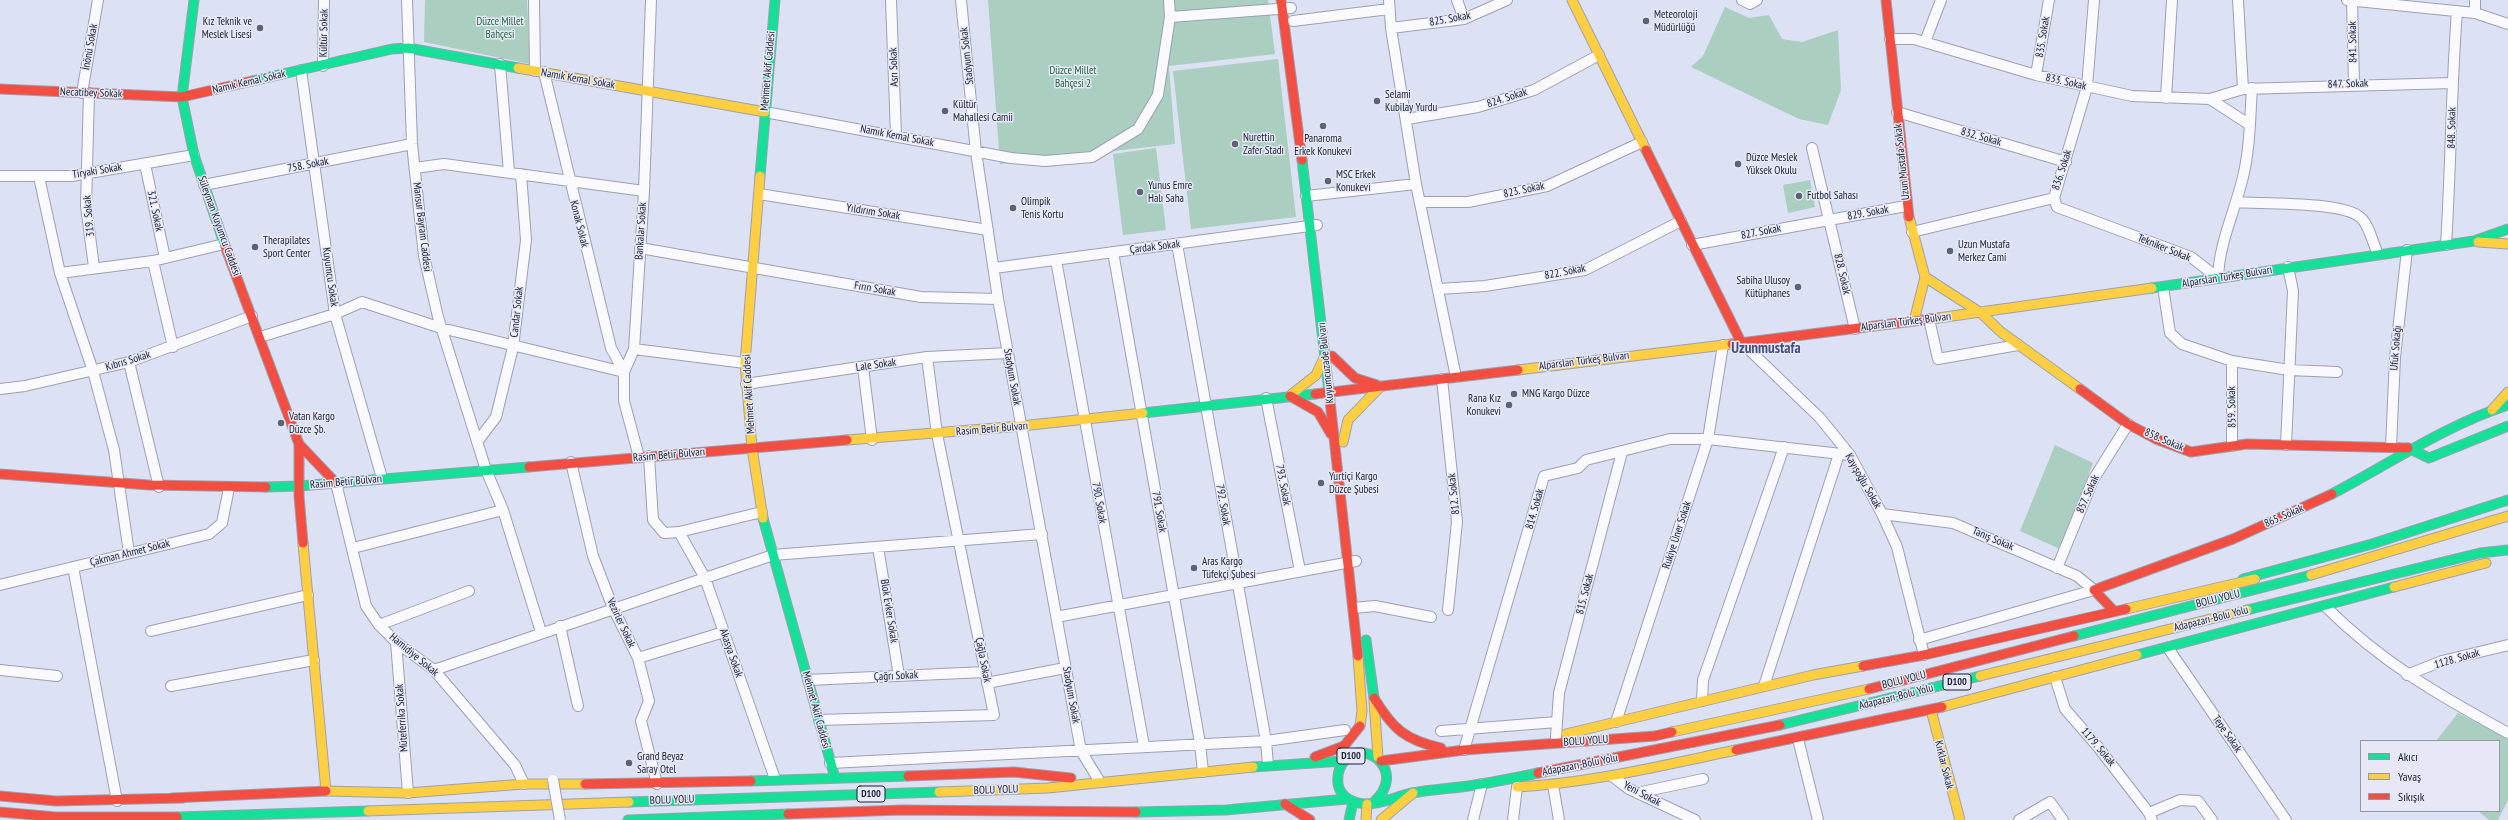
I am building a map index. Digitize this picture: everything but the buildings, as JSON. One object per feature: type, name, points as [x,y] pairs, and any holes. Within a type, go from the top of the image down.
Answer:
[{"type":"main road","name":"Süleyman Kuyumcu Caddesi","points":[[194,0],[182,98],[194,155],[224,244],[299,444]]},
{"type":"main road","name":"Mehmet Akif Caddesi","points":[[774,0],[754,268],[745,363],[746,384],[752,448],[762,512],[835,778]]},
{"type":"main road","points":[[1572,0],[1741,342]]},
{"type":"main road","name":"Uzun Mustafa Sokak","points":[[1886,0],[1906,206],[1925,277]]},
{"type":"main road","name":"Kuyumcuzade Bulvarı","points":[[1286,4],[1292,21],[1313,226],[1333,392],[1342,442],[1358,608],[1374,698],[1380,759]]},
{"type":"main road","name":"Kuyumcuzade Bulvarı","points":[[1286,4],[1310,195]]},
{"type":"main road","name":"Namık Kemal Sokak","points":[[182,98],[392,49],[408,48],[765,112]]},
{"type":"main road","name":"Necatibey Sokak","points":[[0,89],[182,98]]},
{"type":"main road","points":[[2474,241],[2508,229]]},
{"type":"main road","points":[[2474,241],[2506,245]]},
{"type":"main road","name":"Alparslan Türkeş Bulvarı","points":[[1333,392],[1981,313],[2474,241]]},
{"type":"main road","points":[[1914,321],[1925,277]]},
{"type":"main road","name":"858. Sokak","points":[[1925,277],[1981,313],[2018,344],[2128,424],[2156,439],[2191,452],[2247,444],[2408,448]]},
{"type":"main road","points":[[1334,438],[1318,412],[1290,396],[1312,381],[1321,370],[1329,355],[1355,378],[1381,386],[1348,420],[1342,442]]},
{"type":"main road","name":"Kuyumcuzade Bulvarı","points":[[1333,392],[1334,438],[1353,562]]},
{"type":"main road","name":"Rasim Betir Bulvarı","points":[[0,474],[159,487],[229,488],[299,486],[571,462],[938,434],[1333,392]]},
{"type":"main road","points":[[2491,410],[2508,392]]},
{"type":"main road","points":[[2491,410],[2508,405]]},
{"type":"main road","name":"865. Sokak","points":[[2094,590],[2195,555],[2314,503],[2408,448],[2491,410]]},
{"type":"main road","points":[[2408,448],[2429,458],[2508,426]]},
{"type":"main road","points":[[299,444],[336,483]]},
{"type":"main road","points":[[299,444],[299,486],[326,791]]},
{"type":"main road","points":[[2179,596],[2372,544],[2508,500]]},
{"type":"main road","name":"BOLU YOLU","points":[[1380,759],[1460,751],[1655,736],[1826,700],[2357,563],[2508,516]]},
{"type":"main road","name":"Adapazarı-Bolu Yolu","points":[[628,820],[902,810],[1141,812],[1226,810],[1285,804],[1350,801],[1370,803],[1413,794],[1482,784],[1754,732],[2355,583],[2480,553],[2508,550]]},
{"type":"main road","points":[[1482,784],[1517,787],[1553,785],[1612,776],[1798,739],[1931,710],[2508,558]]},
{"type":"main road","points":[[1514,747],[1764,686],[1813,675],[1924,655],[2179,596],[2228,583],[2357,563]]},
{"type":"main road","points":[[2235,630],[2355,583]]},
{"type":"main road","points":[[2094,590],[2114,611]]},
{"type":"main road","name":"Kuyumcuzade Bulvarı","points":[[1357,754],[1362,710],[1358,608]]},
{"type":"main road","points":[[1374,698],[1398,732],[1416,743],[1460,751]]},
{"type":"main road","name":"Kırklar Sokak","points":[[1931,710],[1960,820]]},
{"type":"main road","points":[[1302,762],[1344,746],[1360,726]]},
{"type":"main road","name":"D100","points":[[1350,801],[1339,789],[1337,776],[1343,761],[1357,754],[1380,759],[1387,774],[1388,782],[1385,790],[1370,803]]},
{"type":"main road","name":"BOLU YOLU","points":[[0,812],[56,818],[142,818],[1048,788],[1268,765],[1343,761]]},
{"type":"main road","points":[[0,796],[56,801],[117,801],[326,791],[408,793],[524,784],[657,784],[1014,772],[1100,782]]},
{"type":"main road","points":[[1381,820],[1413,794]]},
{"type":"main road","points":[[172,798],[304,802]]},
{"type":"main road","points":[[1349,820],[1350,801]]},
{"type":"main road","points":[[320,802],[418,808]]},
{"type":"main road","points":[[1366,820],[1370,803]]},
{"type":"main road","points":[[1285,804],[1310,820]]},
{"type":"main road","points":[[988,820],[1141,812]]},
{"type":"street","name":"İnönü Sokak","points":[[85,93],[98,0]]},
{"type":"street","name":"Kültür Sokak","points":[[323,66],[324,0]]},
{"type":"street","name":"Mansur Bayram Caddesi","points":[[407,0],[412,144],[424,256],[441,328],[486,470],[503,510],[542,632]]},
{"type":"street","name":"Konak Sokak","points":[[534,0],[539,72],[611,348],[624,372]]},
{"type":"street","name":"Bankalar Sokak","points":[[651,0],[649,91],[634,349],[624,372],[624,402],[644,457],[653,520],[664,533],[679,532]]},
{"type":"street","name":"Asrı Sokak","points":[[891,0],[896,135]]},
{"type":"street","name":"Stadyum Sokak","points":[[961,0],[976,152],[998,299],[1081,751]]},
{"type":"street","name":"Namık Kemal Sokak","points":[[765,112],[896,135],[976,152],[1045,161],[1092,157],[1138,129],[1158,95],[1170,17],[1169,0]]},
{"type":"street","points":[[1457,0],[1464,19]]},
{"type":"street","name":"825. Sokak","points":[[1391,28],[1464,19],[1507,0]]},
{"type":"street","points":[[1926,42],[1941,0]]},
{"type":"street","name":"835. Sokak","points":[[2036,75],[2049,0]]},
{"type":"street","name":"836. Sokak","points":[[1912,232],[2054,198],[2066,162],[2087,87],[2094,0]]},
{"type":"street","points":[[2166,98],[2172,0]]},
{"type":"street","points":[[2218,278],[2219,260],[2247,158],[2250,125],[2248,88],[2238,0]]},
{"type":"street","points":[[2350,0],[2475,13],[2508,24]]},
{"type":"street","name":"841. Sokak","points":[[2350,0],[2354,84]]},
{"type":"street","points":[[2475,0],[2475,13]]},
{"type":"street","points":[[1170,17],[1286,4]]},
{"type":"street","points":[[1292,21],[1389,4],[1391,28],[1407,119],[1416,184],[1421,202],[1456,377]]},
{"type":"street","name":"848. Sokak","points":[[2446,245],[2451,165],[2452,82],[2457,11]]},
{"type":"street","name":"833. Sokak","points":[[1890,38],[1914,39],[2036,75],[2132,96],[2210,99],[2248,88]]},
{"type":"street","name":"824. Sokak","points":[[1407,119],[1478,107],[1534,90],[1599,55]]},
{"type":"street","points":[[500,64],[509,172]]},
{"type":"street","name":"Kuyumcu Sokak","points":[[301,70],[335,314],[382,478]]},
{"type":"street","name":"847. Sokak","points":[[2248,88],[2452,82]]},
{"type":"street","name":"319. Sokak","points":[[85,93],[87,174],[86,206],[94,267]]},
{"type":"street","points":[[2210,99],[2250,125]]},
{"type":"street","name":"832. Sokak","points":[[1897,112],[2066,162]]},
{"type":"street","name":"823. Sokak","points":[[1421,202],[1468,202],[1547,186],[1642,142]]},
{"type":"street","name":"758. Sokak","points":[[204,185],[412,144]]},
{"type":"street","name":"828. Sokak","points":[[1812,148],[1854,329]]},
{"type":"street","name":"Tiryaki Sokak","points":[[0,176],[39,177],[87,174],[194,155]]},
{"type":"street","name":"321. Sokak","points":[[145,164],[164,258]]},
{"type":"street","points":[[415,168],[444,164],[644,191]]},
{"type":"street","name":"Candar Sokak","points":[[477,442],[496,417],[514,347],[526,240],[521,174]]},
{"type":"street","points":[[39,177],[60,273],[94,371],[120,485],[129,553]]},
{"type":"street","points":[[1310,195],[1416,184]]},
{"type":"street","name":"Yıldırım Sokak","points":[[759,194],[988,230]]},
{"type":"street","name":"Tekniker Sokak","points":[[2054,198],[2057,207],[2190,257],[2218,278]]},
{"type":"street","points":[[2236,202],[2342,208],[2361,218],[2378,254]]},
{"type":"street","name":"829. Sokak","points":[[1829,219],[1906,206]]},
{"type":"street","name":"827. Sokak","points":[[1692,245],[1829,219]]},
{"type":"street","name":"822. Sokak","points":[[1439,289],[1486,286],[1585,270],[1681,221]]},
{"type":"street","name":"Çardak Sokak","points":[[994,268],[1313,226]]},
{"type":"street","points":[[60,273],[94,267],[153,260],[224,244]]},
{"type":"street","name":"792. Sokak","points":[[1177,244],[1266,741],[1268,765]]},
{"type":"street","name":"Fırın Sokak","points":[[640,248],[921,297],[998,299]]},
{"type":"street","name":"Ufuk Sokağı","points":[[2391,447],[2395,357],[2407,250]]},
{"type":"street","name":"791. Sokak","points":[[1113,252],[1200,743],[1203,772]]},
{"type":"street","points":[[153,260],[173,346]]},
{"type":"street","name":"790. Sokak","points":[[1056,260],[1083,419],[1144,746]]},
{"type":"street","points":[[2286,445],[2293,291],[2288,267]]},
{"type":"street","points":[[2163,287],[2170,333],[2182,344],[2232,365],[2337,372]]},
{"type":"street","points":[[260,337],[335,314],[362,302],[441,328],[514,347],[624,372]]},
{"type":"street","name":"Kıbrıs Sokak","points":[[0,390],[94,371],[129,362],[252,316]]},
{"type":"street","points":[[1929,319],[1938,359],[2018,344]]},
{"type":"street","name":"Kayışoğlu Sokak","points":[[1741,342],[1820,418],[1850,455],[1882,514],[1897,547],[1919,640],[1924,655]]},
{"type":"street","name":"Rukiye Üner Sokak","points":[[1616,722],[1708,439],[1722,345]]},
{"type":"street","points":[[634,349],[745,363]]},
{"type":"street","name":"Lale Sokak","points":[[746,384],[927,358],[1008,353]]},
{"type":"street","name":"Çağla Sokak","points":[[819,720],[994,716],[938,434],[927,358]]},
{"type":"street","points":[[129,362],[159,487]]},
{"type":"street","name":"859. Sokak","points":[[2232,365],[2232,446]]},
{"type":"street","points":[[862,367],[872,440]]},
{"type":"street","name":"812. Sokak","points":[[1442,379],[1457,522],[1448,610]]},
{"type":"street","name":"793. Sokak","points":[[1266,398],[1300,571]]},
{"type":"street","name":"857. Sokak","points":[[2057,568],[2093,480],[2128,424]]},
{"type":"street","name":"814. Sokak","points":[[1460,751],[1470,728],[1544,476],[1578,468],[1586,460],[1670,439],[1708,439],[1850,455]]},
{"type":"street","points":[[1702,701],[1703,680],[1784,447]]},
{"type":"street","name":"815. Sokak","points":[[1556,737],[1559,693],[1622,452]]},
{"type":"street","points":[[1764,686],[1839,454]]},
{"type":"street","name":"Vezirler Sokak","points":[[571,462],[594,556],[613,608],[638,658],[649,701],[641,721],[657,784]]},
{"type":"street","name":"Hamidiye Sokak","points":[[336,483],[366,606],[379,625],[396,642],[434,670],[515,765],[524,784]]},
{"type":"street","name":"Çakman Ahmet Sokak","points":[[0,585],[209,534],[222,523],[229,488]]},
{"type":"street","points":[[353,548],[503,510]]},
{"type":"street","points":[[679,532],[762,512]]},
{"type":"street","name":"Tanış Sokak","points":[[1882,514],[1953,523],[2077,576],[2094,590]]},
{"type":"street","name":"Akasya Sokak","points":[[679,532],[705,578],[774,779]]},
{"type":"street","points":[[434,670],[468,660],[542,632],[773,555],[1042,534]]},
{"type":"street","name":"Blok Evker Sokak","points":[[878,547],[899,676]]},
{"type":"street","points":[[1056,617],[1353,562]]},
{"type":"street","points":[[73,567],[117,801]]},
{"type":"street","points":[[1919,640],[2094,590]]},
{"type":"street","points":[[379,625],[468,591]]},
{"type":"street","points":[[151,631],[308,595]]},
{"type":"street","points":[[1358,608],[1375,606],[1431,617]]},
{"type":"street","points":[[2326,607],[2356,637],[2407,675],[2508,733]]},
{"type":"street","points":[[560,626],[578,706]]},
{"type":"street","points":[[638,658],[724,632]]},
{"type":"street","name":"Müteferrika Sokak","points":[[396,642],[408,793]]},
{"type":"street","name":"1128. Sokak","points":[[2407,675],[2442,661],[2508,645]]},
{"type":"street","name":"Tepe Sokak","points":[[2168,648],[2286,820]]},
{"type":"street","points":[[171,686],[314,660]]},
{"type":"street","points":[[987,683],[1066,668]]},
{"type":"street","points":[[0,670],[57,676]]},
{"type":"street","name":"Çağrı Sokak","points":[[808,680],[985,672]]},
{"type":"street","name":"1179. Sokak","points":[[2055,677],[2064,709],[2098,746],[2151,816]]},
{"type":"street","points":[[1441,731],[1557,722]]},
{"type":"street","points":[[830,763],[1081,751],[1200,743],[1266,741],[1345,730]]},
{"type":"street","points":[[1798,739],[1818,820]]},
{"type":"street","points":[[1081,751],[1100,782]]},
{"type":"street","name":"Yeni Sokak","points":[[1612,776],[1637,793],[1695,820]]},
{"type":"street","points":[[1637,793],[1703,779]]},
{"type":"street","points":[[553,780],[560,820]]},
{"type":"street","points":[[1473,820],[1482,784]]},
{"type":"street","points":[[1553,785],[1559,820]]},
{"type":"street","points":[[1513,820],[1517,787]]},
{"type":"street","points":[[2151,816],[2180,800],[2198,801],[2212,820]]},
{"type":"street","points":[[2019,820],[2050,802],[2063,820]]},
{"type":"green space","name":"Düzce Millet Bahçesi","points":[[425,0],[527,0],[530,64],[424,42]]},
{"type":"green space","name":"Düzce Millet Bahçesi 2","points":[[988,0],[1268,0],[1275,54],[1169,66],[1175,144],[1000,164]]},
{"type":"green space","points":[[1725,7],[1749,18],[1769,15],[1782,39],[1802,42],[1838,30],[1841,90],[1828,125],[1799,119],[1691,67],[1703,56]]},
{"type":"green space","name":"Nurettin Zafer Stadı","points":[[1278,59],[1296,217],[1191,229],[1173,71]]},
{"type":"green space","name":"Yunus Emre Halı Saha","points":[[1156,148],[1166,230],[1123,235],[1113,154]]},
{"type":"green space","name":"Futbol Sahası","points":[[1810,180],[1815,207],[1788,213],[1783,185]]},
{"type":"green space","points":[[2055,445],[2093,463],[2060,549],[2020,531]]},
{"type":"green space","points":[[2458,713],[2508,739],[2508,800],[2498,820],[2489,820],[2479,812],[2500,812],[2500,740],[2437,740]]},
{"type":"traffic: fast","points":[[194,0],[182,97],[194,155],[225,246]]},
{"type":"traffic: fast","points":[[760,176],[775,0]]},
{"type":"traffic: fast","points":[[252,81],[392,49],[408,48],[518,68]]},
{"type":"traffic: fast","points":[[1302,160],[1329,392]]},
{"type":"traffic: fast","points":[[2152,288],[2474,241],[2508,229]]},
{"type":"traffic: fast","points":[[1143,413],[1315,394]]},
{"type":"traffic: fast","points":[[2332,494],[2440,434],[2462,423],[2508,405]]},
{"type":"traffic: fast","points":[[2408,448],[2429,458],[2508,426]]},
{"type":"traffic: fast","points":[[266,487],[299,486],[529,467]]},
{"type":"traffic: fast","points":[[2243,579],[2372,544],[2508,500]]},
{"type":"traffic: fast","points":[[763,518],[835,778]]},
{"type":"traffic: fast","points":[[2247,610],[2480,553],[2508,550]]},
{"type":"traffic: fast","points":[[2074,636],[2311,575]]},
{"type":"traffic: fast","points":[[2137,655],[2394,587]]},
{"type":"traffic: fast","points":[[1366,640],[1374,698]]},
{"type":"traffic: fast","points":[[1780,725],[1980,676]]},
{"type":"traffic: fast","points":[[1374,802],[1383,791],[1386,780],[1385,770],[1380,762],[1373,756],[1364,753],[1355,754],[1346,759],[1340,768],[1338,774],[1338,784],[1339,789],[1344,796],[1352,801],[1365,804],[1383,802],[1412,793],[1473,785],[1538,773]]},
{"type":"traffic: fast","points":[[1253,767],[1343,761]]},
{"type":"traffic: fast","points":[[751,781],[908,776]]},
{"type":"traffic: fast","points":[[629,802],[939,792]]},
{"type":"traffic: fast","points":[[1136,812],[1226,810],[1347,799]]},
{"type":"traffic: fast","points":[[1349,820],[1353,802]]},
{"type":"traffic: fast","points":[[177,817],[368,811]]},
{"type":"traffic: fast","points":[[628,820],[788,814]]},
{"type":"traffic: slow","points":[[1572,0],[1646,150]]},
{"type":"traffic: slow","points":[[518,68],[765,112]]},
{"type":"traffic: slow","points":[[760,176],[745,363],[752,448],[763,518]]},
{"type":"traffic: slow","points":[[1909,217],[1925,277],[1914,321]]},
{"type":"traffic: slow","points":[[2478,242],[2508,244]]},
{"type":"traffic: slow","points":[[1925,277],[1981,313],[2001,332],[2080,389]]},
{"type":"traffic: slow","points":[[1938,318],[2152,288]]},
{"type":"traffic: slow","points":[[1518,370],[1732,344]]},
{"type":"traffic: slow","points":[[1292,394],[1316,375],[1324,358]]},
{"type":"traffic: slow","points":[[1343,442],[1348,420],[1381,386]]},
{"type":"traffic: slow","points":[[2492,410],[2508,392]]},
{"type":"traffic: slow","points":[[847,440],[1021,426],[1143,413]]},
{"type":"traffic: slow","points":[[2311,575],[2508,516]]},
{"type":"traffic: slow","points":[[303,543],[326,791]]},
{"type":"traffic: slow","points":[[2394,587],[2486,563]]},
{"type":"traffic: slow","points":[[2126,609],[2255,579]]},
{"type":"traffic: slow","points":[[1980,676],[2247,610]]},
{"type":"traffic: slow","points":[[1942,707],[2137,655]]},
{"type":"traffic: slow","points":[[1358,656],[1362,711],[1360,726]]},
{"type":"traffic: slow","points":[[1566,734],[1813,675],[1863,666]]},
{"type":"traffic: slow","points":[[1672,732],[1869,689]]},
{"type":"traffic: slow","points":[[1374,701],[1378,757]]},
{"type":"traffic: slow","points":[[1931,710],[1960,820]]},
{"type":"traffic: slow","points":[[1517,787],[1572,782],[1736,750]]},
{"type":"traffic: slow","points":[[939,792],[1048,788],[1253,767]]},
{"type":"traffic: slow","points":[[326,791],[408,793],[524,784],[585,784]]},
{"type":"traffic: slow","points":[[1381,820],[1413,793]]},
{"type":"traffic: slow","points":[[368,811],[629,802]]},
{"type":"traffic: slow","points":[[1366,820],[1367,804]]},
{"type":"traffic: jam","points":[[1281,0],[1302,160]]},
{"type":"traffic: jam","points":[[1886,0],[1909,217]]},
{"type":"traffic: jam","points":[[0,89],[182,97],[252,81]]},
{"type":"traffic: jam","points":[[1646,150],[1741,342]]},
{"type":"traffic: jam","points":[[225,246],[299,444],[299,496],[303,543]]},
{"type":"traffic: jam","points":[[1732,344],[1938,318]]},
{"type":"traffic: jam","points":[[1332,356],[1355,378],[1377,385]]},
{"type":"traffic: jam","points":[[1315,394],[1518,370]]},
{"type":"traffic: jam","points":[[2080,389],[2128,424],[2156,439],[2191,452],[2247,444],[2408,448]]},
{"type":"traffic: jam","points":[[1329,392],[1358,656]]},
{"type":"traffic: jam","points":[[1290,396],[1318,412],[1331,434]]},
{"type":"traffic: jam","points":[[529,467],[847,440]]},
{"type":"traffic: jam","points":[[299,444],[336,483]]},
{"type":"traffic: jam","points":[[0,474],[149,485],[266,487]]},
{"type":"traffic: jam","points":[[2114,611],[2094,590],[2233,539],[2332,494]]},
{"type":"traffic: jam","points":[[1863,666],[1924,655],[2126,609]]},
{"type":"traffic: jam","points":[[1869,689],[2074,636]]},
{"type":"traffic: jam","points":[[1374,698],[1387,718],[1401,732],[1418,741],[1441,748]]},
{"type":"traffic: jam","points":[[1736,750],[1942,707]]},
{"type":"traffic: jam","points":[[1538,773],[1780,725]]},
{"type":"traffic: jam","points":[[1315,757],[1344,746],[1360,726]]},
{"type":"traffic: jam","points":[[1381,761],[1464,750],[1655,736],[1672,732]]},
{"type":"traffic: jam","points":[[908,776],[1014,772],[1071,778]]},
{"type":"traffic: jam","points":[[585,784],[751,781]]},
{"type":"traffic: jam","points":[[172,798],[326,791]]},
{"type":"traffic: jam","points":[[0,796],[56,801],[183,798]]},
{"type":"traffic: jam","points":[[1285,804],[1310,820]]},
{"type":"traffic: jam","points":[[788,814],[902,810],[1136,812]]},
{"type":"traffic: jam","points":[[0,812],[56,817],[177,817]]},
{"type":"place","name":"Meteoroloji Müdürlüğü","points":[[1646,21]]},
{"type":"place","name":"Kız Teknik ve Meslek Lisesi","points":[[260,28]]},
{"type":"place","name":"Selami Kubilay Yurdu","points":[[1377,101]]},
{"type":"place","name":"Kültür Mahallesi Camii","points":[[945,111]]},
{"type":"place","name":"Panaroma Erkek Konukevi","points":[[1323,126]]},
{"type":"place","name":"Nurettin Zafer Stadı","points":[[1235,144]]},
{"type":"place","name":"Düzce Meslek Yüksek Okulu","points":[[1738,164]]},
{"type":"place","name":"MSC Erkek Konukevi","points":[[1328,181]]},
{"type":"place","name":"Yunus Emre Halı Saha","points":[[1140,192]]},
{"type":"place","name":"Futbol Sahası","points":[[1799,196]]},
{"type":"place","name":"Olimpik Tenis Kortu","points":[[1013,208]]},
{"type":"place","name":"Therapilates Sport Center","points":[[255,247]]},
{"type":"place","name":"Uzun Mustafa Merkez Cami","points":[[1950,251]]},
{"type":"place","name":"Sabiha Ulusoy Kütüphanes","points":[[1798,287]]},
{"type":"place","name":"MNG Kargo Düzce","points":[[1514,394]]},
{"type":"place","name":"Rana Kız Konukevi","points":[[1509,405]]},
{"type":"place","name":"Vatan Kargo Düzce Şb.","points":[[281,423]]},
{"type":"place","name":"Yurtiçi Kargo Düzce Şubesi","points":[[1321,483]]},
{"type":"place","name":"Aras Kargo Tüfekçi Şubesi","points":[[1194,568]]},
{"type":"place","name":"Grand Beyaz Saray Otel","points":[[629,763]]},
{"type":"district","name":"Uzunmustafa","points":[[1766,349]]}]
